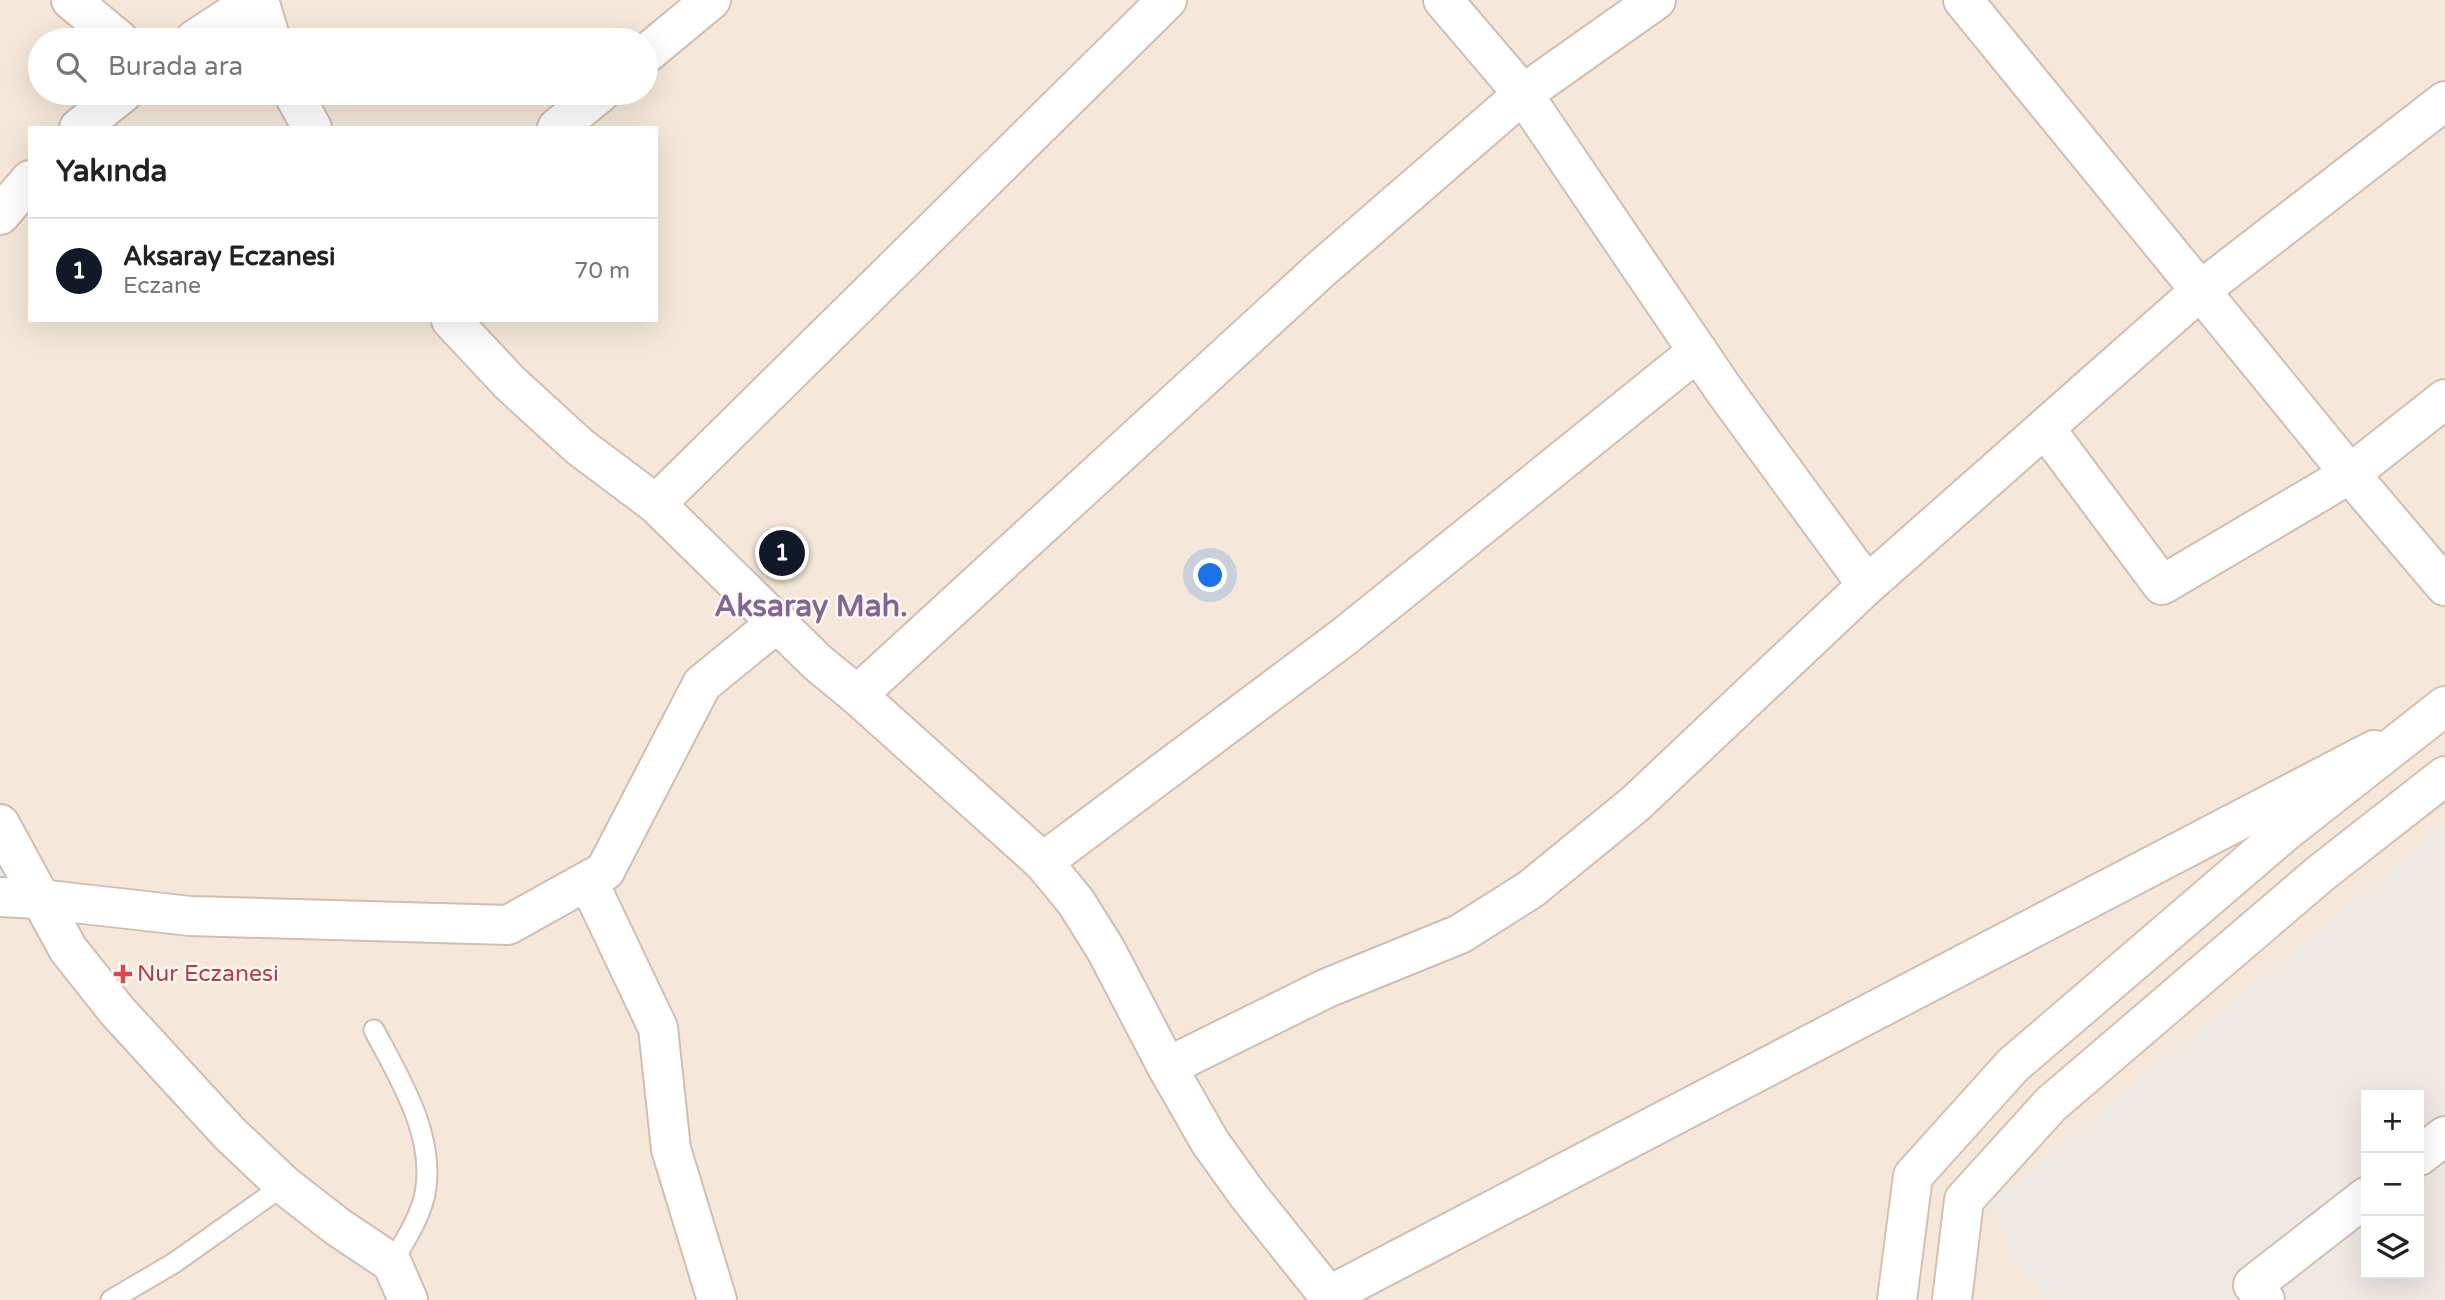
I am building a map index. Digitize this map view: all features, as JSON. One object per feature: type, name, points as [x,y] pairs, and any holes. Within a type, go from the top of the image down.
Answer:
[{"type":"street","points":[[71,0],[105,28]]},
{"type":"street","points":[[213,28],[257,0],[267,28]]},
{"type":"street","points":[[658,44],[711,0]]},
{"type":"street","points":[[656,504],[1167,0]]},
{"type":"street","points":[[1443,0],[1523,94],[1724,390],[1867,584]]},
{"type":"street","points":[[857,695],[1319,271],[1523,94],[1656,0]]},
{"type":"street","points":[[1963,0],[2350,474],[2445,586]]},
{"type":"street","points":[[1167,1067],[1327,988],[1460,934],[1531,889],[1635,804],[1867,584],[2201,290],[2445,101]]},
{"type":"street","points":[[82,126],[108,105]]},
{"type":"street","points":[[300,105],[312,126]]},
{"type":"street","points":[[559,126],[585,105]]},
{"type":"street","points":[[0,215],[28,182]]},
{"type":"street","points":[[453,322],[510,383],[580,447],[656,504],[817,662],[1043,862],[1076,902],[1106,950],[1210,1142],[1248,1195],[1331,1298],[2434,715]]},
{"type":"street","points":[[1043,862],[1345,636],[1698,351]]},
{"type":"street","points":[[2045,428],[2162,585],[2350,474],[2445,399]]},
{"type":"street","points":[[0,897],[190,916],[508,925],[605,872],[702,684],[778,622]]},
{"type":"street","points":[[1897,1300],[1913,1176],[2013,1065],[2286,831],[2434,715]]},
{"type":"street","points":[[1952,1300],[1964,1199],[2050,1104],[2321,873],[2445,776]]},
{"type":"street","points":[[0,824],[68,948],[118,1012],[230,1134],[284,1185],[338,1227],[392,1263],[408,1300]]},
{"type":"street","points":[[588,881],[658,1028],[671,1149],[717,1300]]},
{"type":"street","points":[[2423,1153],[2445,1136]]},
{"type":"street","points":[[2265,1300],[2253,1285],[2361,1201]]},
{"type":"lane","points":[[374,1030],[406,1090],[420,1127],[426,1161],[425,1194],[408,1235],[392,1263]]},
{"type":"lane","points":[[111,1300],[174,1263],[284,1185]]},
{"type":"shaded area","points":[[0,0],[2445,0],[2445,1300],[0,1300]]},
{"type":"shaded area","points":[[2445,824],[2445,1300],[2047,1300],[2014,1261],[1992,1201]]},
{"type":"place","name":"Aksaray Eczanesi","points":[[782,553]]},
{"type":"place","name":"Nur Eczanesi","points":[[123,974]]},
{"type":"district","name":"Aksaray Mah.","points":[[811,606]]}]
